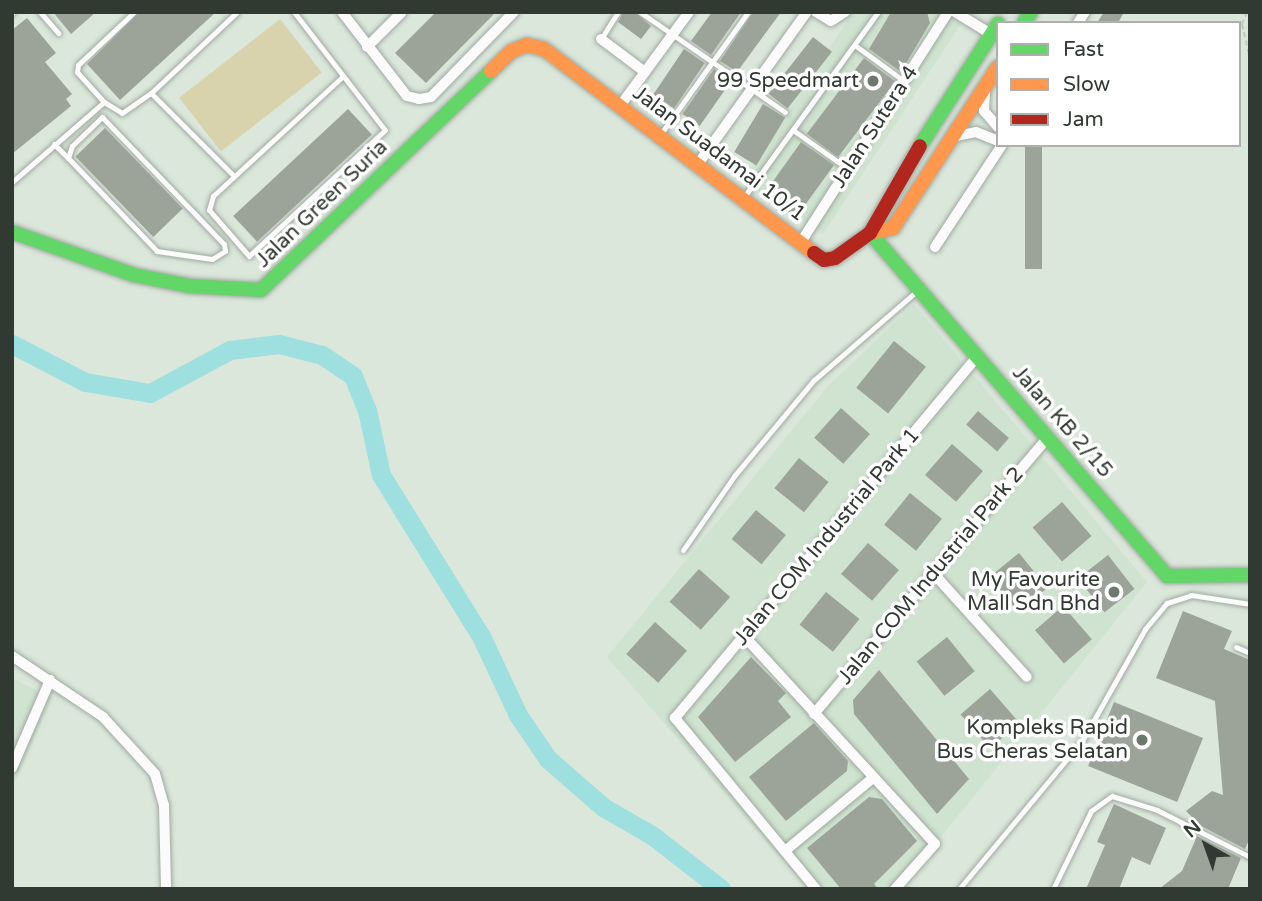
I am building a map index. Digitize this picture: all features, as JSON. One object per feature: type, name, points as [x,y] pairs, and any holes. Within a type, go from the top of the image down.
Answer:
[{"type":"street","points":[[342,12],[407,96],[430,97],[514,12]]},
{"type":"street","points":[[367,47],[402,12]]},
{"type":"street","points":[[624,101],[689,12]]},
{"type":"street","points":[[702,158],[807,12]]},
{"type":"street","points":[[816,12],[831,21],[845,12]]},
{"type":"street","points":[[955,13],[996,27]]},
{"type":"street","name":"Jalan Sutera 4","points":[[801,242],[905,82],[955,13]]},
{"type":"street","name":"Jalan Suadamai 10/1","points":[[870,233],[879,211],[996,27]]},
{"type":"street","points":[[601,39],[645,72]]},
{"type":"street","name":"Jalan Green Suria","points":[[12,232],[134,275],[189,286],[261,290],[512,51],[527,45],[544,49]]},
{"type":"street","name":"Jalan Suadamai 10/1","points":[[544,49],[624,101],[659,135],[702,158],[743,199],[824,260],[835,258],[870,233],[893,228],[956,136],[996,70]]},
{"type":"street","points":[[985,88],[984,111],[996,125]]},
{"type":"street","points":[[956,136],[976,132],[996,140]]},
{"type":"street","points":[[935,247],[1001,147]]},
{"type":"street","name":"Jalan KB 2/15","points":[[870,233],[1167,576],[1250,575]]},
{"type":"street","name":"Jalan COM Industrial Park 1","points":[[785,851],[675,718],[978,356]]},
{"type":"street","name":"Jalan COM Industrial Park 2","points":[[814,714],[935,575],[1048,438]]},
{"type":"street","points":[[935,575],[1027,677]]},
{"type":"street","points":[[744,636],[934,844],[895,889]]},
{"type":"street","points":[[12,656],[103,717],[155,774],[164,805],[166,889]]},
{"type":"street","points":[[12,768],[50,680]]},
{"type":"street","points":[[816,889],[785,851],[873,778]]},
{"type":"lane","points":[[40,12],[58,33]]},
{"type":"lane","points":[[134,12],[76,68],[104,102],[117,112],[128,113],[237,12]]},
{"type":"lane","points":[[294,12],[385,127],[384,132],[253,256],[208,207],[212,196],[343,76]]},
{"type":"lane","points":[[601,39],[618,12]]},
{"type":"lane","points":[[640,12],[785,112]]},
{"type":"lane","points":[[659,135],[748,12]]},
{"type":"lane","points":[[743,199],[878,12]]},
{"type":"lane","points":[[856,46],[905,82]]},
{"type":"lane","points":[[151,93],[234,176]]},
{"type":"lane","points":[[12,182],[104,102]]},
{"type":"lane","points":[[54,144],[157,251],[212,259],[225,251],[224,244],[106,118],[99,117],[72,145],[68,158]]},
{"type":"lane","points":[[793,130],[848,169]]},
{"type":"lane","points":[[682,550],[735,475],[814,380],[920,289]]},
{"type":"lane","points":[[959,889],[1082,741],[1145,629],[1167,603],[1191,595],[1250,604]]},
{"type":"lane","points":[[1236,647],[1250,653]]},
{"type":"lane","points":[[1053,889],[1091,811],[1112,796],[1157,810],[1250,857]]},
{"type":"path","points":[[1247,12],[1242,24],[1250,58]]},
{"type":"shaded area","points":[[853,12],[943,12],[961,24],[823,234],[742,181]]},
{"type":"shaded area","points":[[280,19],[322,73],[221,151],[179,98]]},
{"type":"shaded area","points":[[914,304],[1147,582],[899,889],[807,889],[607,657],[827,387]]},
{"type":"shaded area","points":[[12,678],[52,698],[12,789]]},
{"type":"building","points":[[53,12],[96,12],[71,34]]},
{"type":"building","points":[[139,12],[216,12],[120,100],[87,64]]},
{"type":"building","points":[[436,12],[496,12],[426,83],[395,53]]},
{"type":"building","points":[[623,12],[635,12],[651,26],[641,39],[618,22]]},
{"type":"building","points":[[712,12],[741,12],[711,55],[691,41]]},
{"type":"building","points":[[753,12],[781,12],[737,72],[720,61]]},
{"type":"building","points":[[891,12],[927,12],[930,23],[901,72],[869,49]]},
{"type":"building","points":[[1104,12],[1124,12],[1119,21],[1098,21]]},
{"type":"building","points":[[27,18],[56,53],[45,62],[72,94],[66,99],[71,106],[12,154],[12,30]]},
{"type":"building","points":[[813,37],[832,52],[788,109],[769,94]]},
{"type":"building","points":[[684,49],[705,63],[674,109],[653,95]]},
{"type":"building","points":[[864,58],[895,81],[838,157],[807,134]]},
{"type":"building","points":[[714,69],[731,81],[700,126],[682,114]]},
{"type":"building","points":[[763,104],[785,117],[756,165],[734,152]]},
{"type":"building","points":[[348,109],[372,135],[257,242],[233,216]]},
{"type":"building","points":[[105,128],[183,209],[153,237],[76,156]]},
{"type":"building","points":[[801,142],[834,165],[800,212],[789,212],[764,194]]},
{"type":"building","points":[[1025,147],[1042,147],[1042,269],[1025,269]]},
{"type":"building","points":[[894,341],[926,367],[888,413],[856,388]]},
{"type":"building","points":[[841,408],[870,434],[843,464],[814,438]]},
{"type":"building","points":[[978,411],[1009,438],[997,451],[966,425]]},
{"type":"building","points":[[952,444],[983,471],[956,502],[925,475]]},
{"type":"building","points":[[799,458],[829,482],[804,512],[774,488]]},
{"type":"building","points":[[910,493],[942,519],[916,551],[884,525]]},
{"type":"building","points":[[1062,502],[1092,536],[1062,562],[1033,528]]},
{"type":"building","points":[[756,510],[786,535],[761,564],[732,539]]},
{"type":"building","points":[[868,543],[899,570],[872,601],[841,574]]},
{"type":"building","points":[[1019,553],[1047,588],[1018,612],[989,577]]},
{"type":"building","points":[[1108,555],[1134,589],[1105,612],[1078,578]]},
{"type":"building","points":[[699,569],[730,597],[701,630],[670,602]]},
{"type":"building","points":[[826,592],[859,619],[833,652],[800,625]]},
{"type":"building","points":[[1063,606],[1092,639],[1064,663],[1035,630]]},
{"type":"building","points":[[1183,611],[1232,631],[1224,649],[1250,660],[1250,838],[1245,849],[1201,826],[1186,811],[1212,791],[1223,795],[1215,701],[1156,678]]},
{"type":"building","points":[[655,622],[687,651],[658,683],[626,654]]},
{"type":"building","points":[[947,637],[975,671],[944,696],[917,662]]},
{"type":"building","points":[[751,657],[786,693],[778,701],[791,717],[735,762],[698,717]]},
{"type":"building","points":[[879,670],[969,779],[937,814],[854,714],[853,700]]},
{"type":"building","points":[[990,689],[1020,723],[990,749],[961,715]]},
{"type":"building","points":[[1114,702],[1203,738],[1177,802],[1088,766]]},
{"type":"building","points":[[814,723],[848,761],[847,771],[786,821],[749,777]]},
{"type":"building","points":[[869,797],[882,799],[917,841],[874,884],[878,889],[841,889],[807,848]]},
{"type":"building","points":[[1114,804],[1166,828],[1150,865],[1132,857],[1119,889],[1086,889],[1105,845],[1097,842]]},
{"type":"building","points":[[1197,836],[1241,858],[1228,889],[1159,889],[1182,871]]},
{"type":"waterway","points":[[12,344],[85,382],[150,393],[230,350],[279,344],[322,355],[353,376],[367,410],[381,475],[481,636],[518,715],[548,759],[603,807],[653,836],[721,889]]},
{"type":"traffic: fast","points":[[1025,21],[1031,12]]},
{"type":"traffic: fast","points":[[920,146],[996,27]]},
{"type":"traffic: fast","points":[[12,232],[134,275],[189,286],[261,290],[491,71]]},
{"type":"traffic: fast","points":[[870,233],[1167,576],[1250,575]]},
{"type":"traffic: slow","points":[[491,71],[512,51],[527,45],[544,49],[814,253]]},
{"type":"traffic: slow","points":[[870,233],[893,228],[996,70]]},
{"type":"traffic: jam","points":[[814,253],[824,260],[835,258],[870,233],[920,146]]},
{"type":"place","name":"99 Speedmart","points":[[873,81]]},
{"type":"place","name":"My Favourite Mall Sdn Bhd","points":[[1114,592]]},
{"type":"place","name":"Kompleks Rapid Bus Cheras Selatan","points":[[1142,740]]}]
